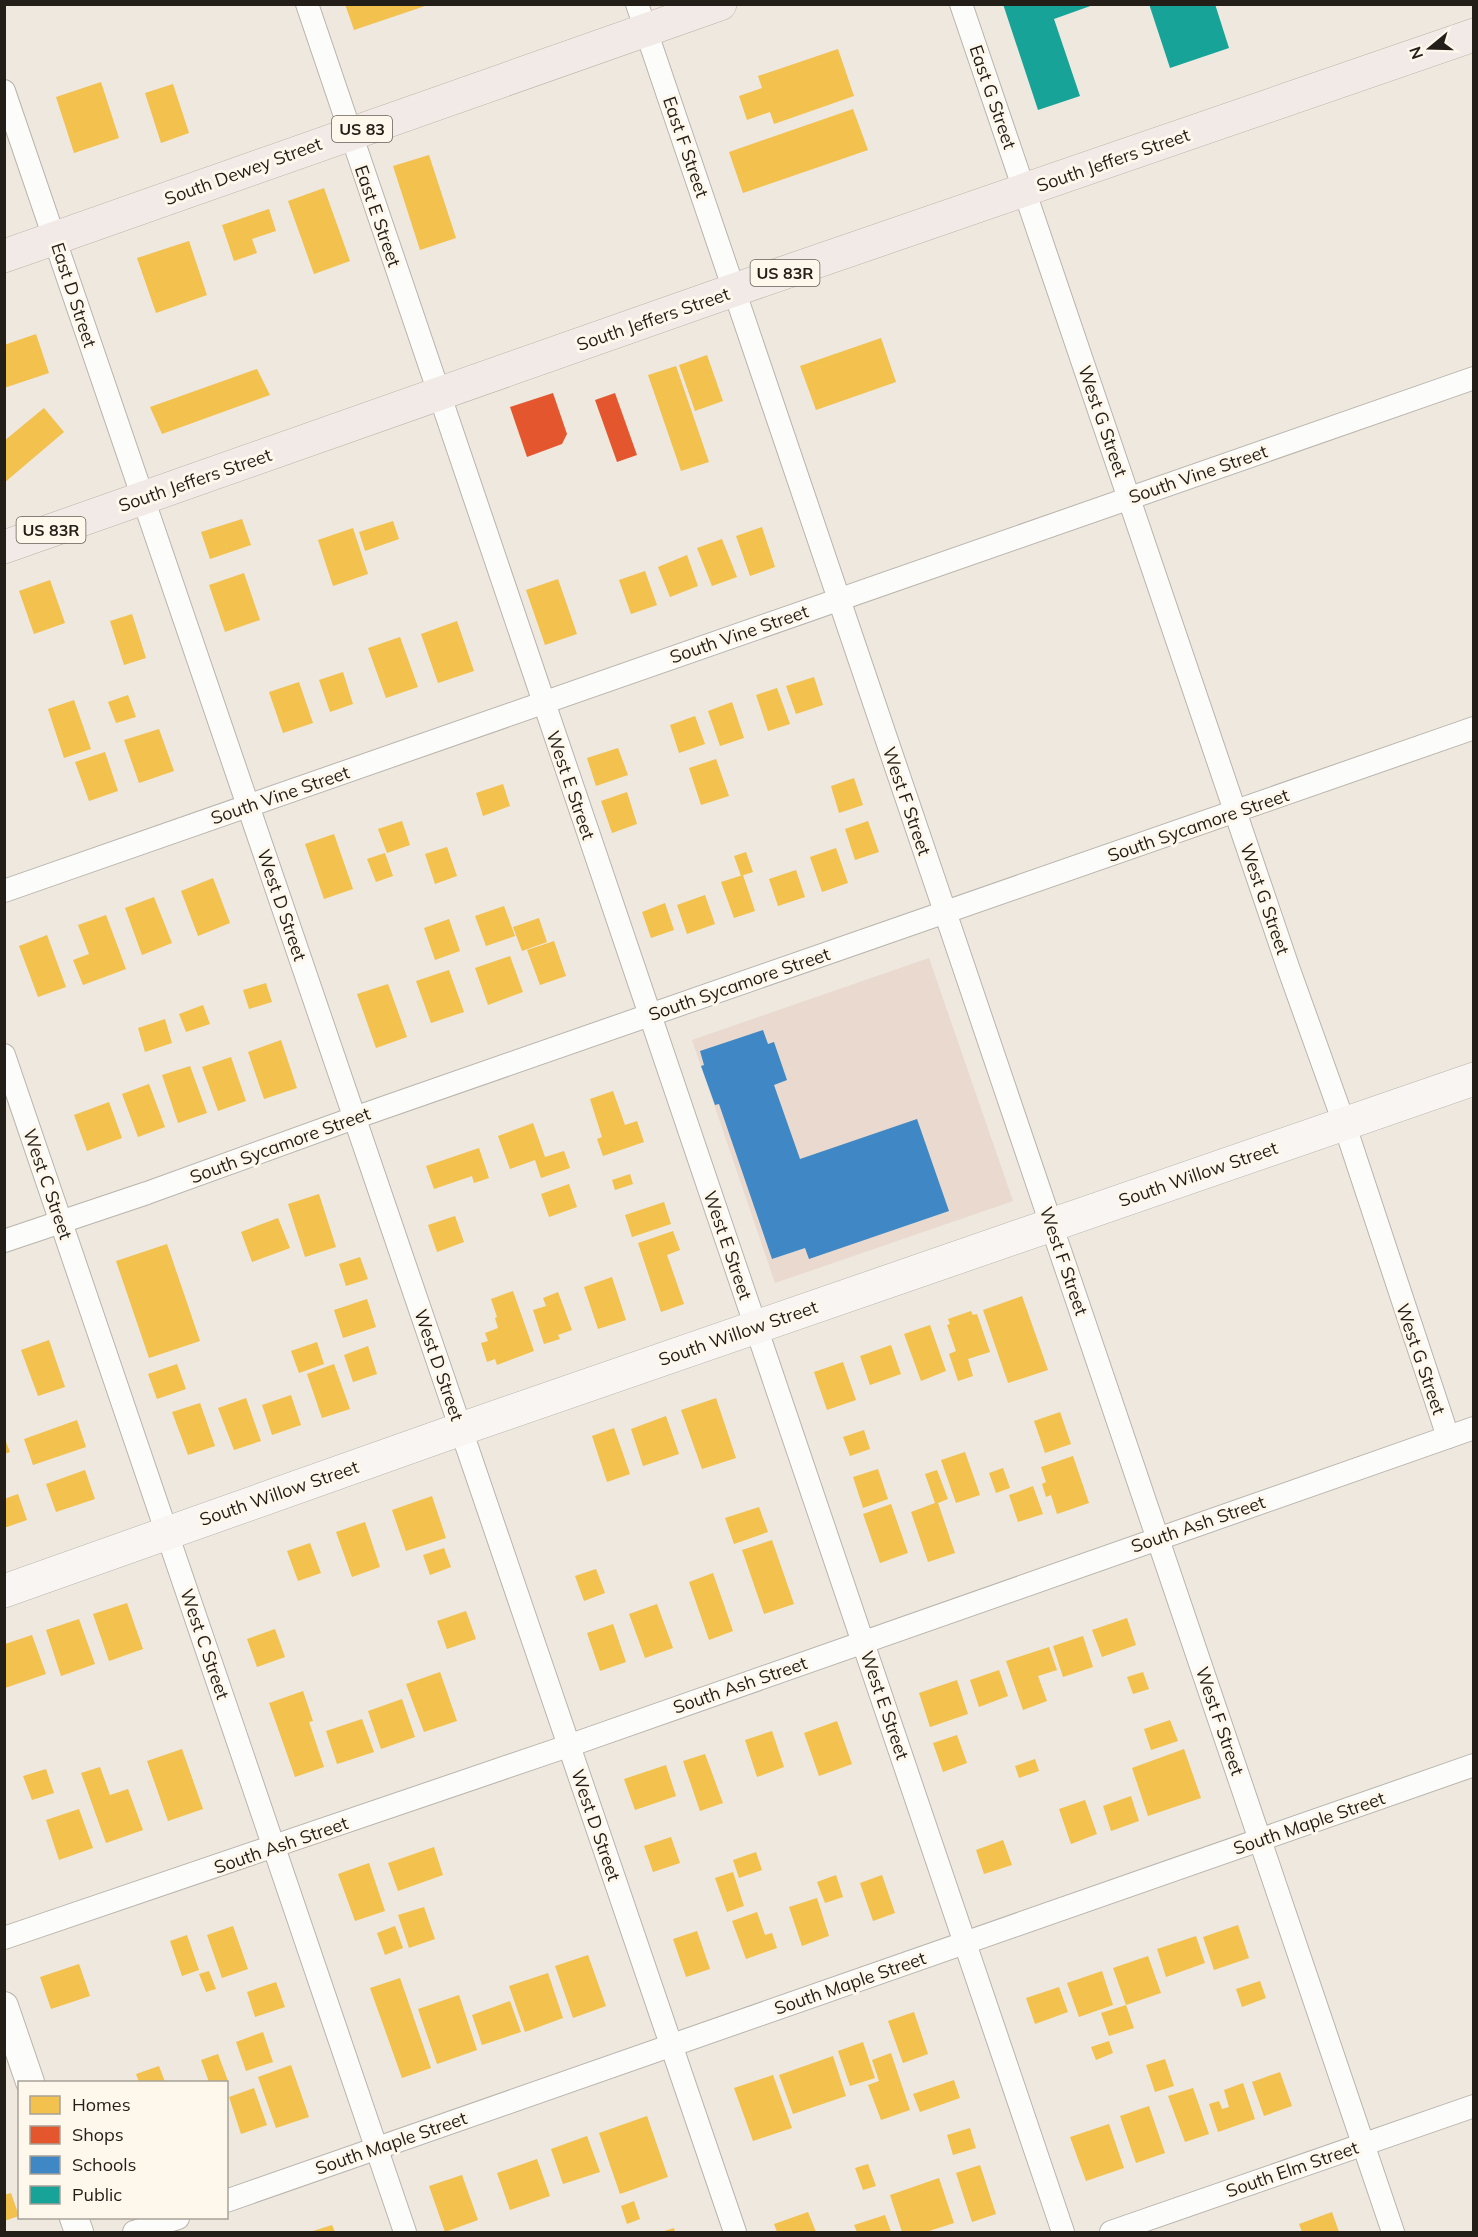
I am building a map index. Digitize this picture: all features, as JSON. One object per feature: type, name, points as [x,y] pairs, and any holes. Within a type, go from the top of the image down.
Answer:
[{"type":"highway","name":"South Dewey Street","points":[[4,256],[350,133],[641,17],[720,4]]},
{"type":"highway","name":"South Jeffers Street","points":[[4,547],[1473,35]]},
{"type":"main road","name":"South Willow Street","points":[[4,1591],[461,1429],[1473,1079]]},
{"type":"street","name":"East E Street","points":[[307,4],[439,394]]},
{"type":"street","name":"East G Street","points":[[962,4],[1024,190]]},
{"type":"street","name":"East F Street","points":[[641,17],[734,291]]},
{"type":"street","name":"East D Street","points":[[4,91],[144,498]]},
{"type":"street","name":"West G Street","points":[[1024,190],[1344,1123],[1448,1437]]},
{"type":"street","name":"West F Street","points":[[734,291],[1393,2232]]},
{"type":"street","name":"South Vine Street","points":[[4,891],[1473,378]]},
{"type":"street","name":"West E Street","points":[[439,394],[1063,2232]]},
{"type":"street","name":"West D Street","points":[[144,498],[735,2232]]},
{"type":"street","name":"South Sycamore Street","points":[[4,1241],[147,1193],[354,1118],[1473,728]]},
{"type":"street","name":"West C Street","points":[[4,1055],[405,2232]]},
{"type":"street","name":"South Ash Street","points":[[4,1938],[568,1746],[1473,1428]]},
{"type":"street","name":"South Maple Street","points":[[228,2199],[1473,1765]]},
{"type":"street","points":[[4,2006],[30,2081]]},
{"type":"street","name":"South Elm Street","points":[[1111,2232],[1473,2106]]},
{"type":"street","points":[[134,2232],[172,2219]]},
{"type":"shaded area","points":[[929,958],[1013,1201],[775,1283],[692,1040]]},
{"type":"building: Homes","points":[[345,4],[427,4],[428,5],[354,30]]},
{"type":"building: Homes","points":[[838,49],[854,96],[774,124],[770,112],[747,120],[739,96],[762,88],[758,76]]},
{"type":"building: Homes","points":[[101,82],[119,138],[74,153],[56,97]]},
{"type":"building: Homes","points":[[173,84],[189,133],[161,143],[145,93]]},
{"type":"building: Homes","points":[[853,109],[868,150],[743,193],[729,152]]},
{"type":"building: Homes","points":[[429,155],[456,238],[420,250],[393,166]]},
{"type":"building: Homes","points":[[324,188],[350,261],[314,274],[288,201]]},
{"type":"building: Homes","points":[[269,209],[276,231],[252,239],[257,253],[234,261],[222,225]]},
{"type":"building: Homes","points":[[189,241],[207,295],[156,313],[137,258]]},
{"type":"building: Homes","points":[[36,334],[49,373],[4,388],[4,345]]},
{"type":"building: Homes","points":[[881,338],[896,382],[816,410],[800,366]]},
{"type":"building: Homes","points":[[707,355],[723,401],[695,411],[679,365]]},
{"type":"building: Homes","points":[[676,366],[709,462],[681,471],[648,375]]},
{"type":"building: Homes","points":[[257,369],[270,395],[162,434],[150,407]]},
{"type":"building: Homes","points":[[44,408],[64,432],[4,483],[4,441]]},
{"type":"building: Homes","points":[[242,519],[251,545],[210,559],[201,532]]},
{"type":"building: Homes","points":[[393,521],[399,539],[365,551],[359,532]]},
{"type":"building: Homes","points":[[762,527],[775,567],[750,576],[736,536]]},
{"type":"building: Homes","points":[[353,528],[368,574],[333,586],[318,540]]},
{"type":"building: Homes","points":[[722,539],[737,577],[712,586],[697,548]]},
{"type":"building: Homes","points":[[687,555],[698,586],[670,597],[658,567]]},
{"type":"building: Homes","points":[[645,571],[657,605],[631,614],[619,580]]},
{"type":"building: Homes","points":[[244,573],[260,620],[225,632],[209,585]]},
{"type":"building: Homes","points":[[558,579],[577,634],[545,645],[526,590]]},
{"type":"building: Homes","points":[[50,580],[65,623],[34,634],[19,591]]},
{"type":"building: Homes","points":[[132,614],[146,658],[124,665],[110,621]]},
{"type":"building: Homes","points":[[457,621],[474,671],[438,683],[421,634]]},
{"type":"building: Homes","points":[[400,637],[418,687],[386,698],[368,648]]},
{"type":"building: Homes","points":[[343,672],[353,704],[330,712],[319,680]]},
{"type":"building: Homes","points":[[814,677],[823,705],[796,714],[786,686]]},
{"type":"building: Homes","points":[[299,682],[313,723],[283,733],[269,692]]},
{"type":"building: Homes","points":[[777,688],[790,724],[768,731],[756,695]]},
{"type":"building: Homes","points":[[128,695],[136,717],[116,723],[108,702]]},
{"type":"building: Homes","points":[[74,700],[91,749],[64,758],[48,709]]},
{"type":"building: Homes","points":[[732,702],[744,738],[720,746],[708,711]]},
{"type":"building: Homes","points":[[695,716],[705,744],[679,753],[670,725]]},
{"type":"building: Homes","points":[[159,729],[174,771],[139,783],[124,740]]},
{"type":"building: Homes","points":[[618,748],[628,775],[596,786],[587,758]]},
{"type":"building: Homes","points":[[105,752],[118,791],[89,801],[75,762]]},
{"type":"building: Homes","points":[[716,759],[729,796],[701,805],[689,768]]},
{"type":"building: Homes","points":[[854,778],[863,805],[839,813],[831,786]]},
{"type":"building: Homes","points":[[503,784],[510,806],[483,816],[476,793]]},
{"type":"building: Homes","points":[[627,792],[637,824],[612,833],[601,801]]},
{"type":"building: Homes","points":[[402,821],[410,845],[387,853],[378,829]]},
{"type":"building: Homes","points":[[868,821],[879,852],[855,860],[845,829]]},
{"type":"building: Homes","points":[[334,834],[353,889],[324,899],[305,844]]},
{"type":"building: Homes","points":[[447,847],[457,876],[435,884],[425,854]]},
{"type":"building: Homes","points":[[836,848],[848,883],[822,892],[810,857]]},
{"type":"building: Homes","points":[[746,852],[753,872],[741,876],[734,856]]},
{"type":"building: Homes","points":[[385,853],[393,876],[376,882],[367,859]]},
{"type":"building: Homes","points":[[796,870],[805,897],[778,906],[769,879]]},
{"type":"building: Homes","points":[[743,875],[755,911],[734,918],[721,882]]},
{"type":"building: Homes","points":[[213,878],[230,923],[198,936],[181,891]]},
{"type":"building: Homes","points":[[705,895],[715,924],[687,934],[677,905]]},
{"type":"building: Homes","points":[[154,897],[172,943],[142,955],[125,908]]},
{"type":"building: Homes","points":[[665,903],[674,930],[651,938],[642,912]]},
{"type":"building: Homes","points":[[504,906],[515,936],[486,946],[475,916]]},
{"type":"building: Homes","points":[[106,915],[126,969],[83,985],[73,960],[89,954],[78,925]]},
{"type":"building: Homes","points":[[539,918],[547,942],[522,951],[513,927]]},
{"type":"building: Homes","points":[[449,919],[460,951],[435,960],[424,928]]},
{"type":"building: Homes","points":[[47,935],[66,987],[38,997],[19,946]]},
{"type":"building: Homes","points":[[554,941],[566,976],[540,985],[527,950]]},
{"type":"building: Homes","points":[[510,956],[523,992],[488,1005],[475,968]]},
{"type":"building: Homes","points":[[449,970],[464,1012],[431,1023],[416,981]]},
{"type":"building: Homes","points":[[266,983],[272,1002],[249,1009],[243,990]]},
{"type":"building: Homes","points":[[388,984],[407,1037],[376,1048],[357,994]]},
{"type":"building: Homes","points":[[203,1005],[210,1024],[186,1032],[179,1014]]},
{"type":"building: Homes","points":[[165,1019],[172,1043],[145,1052],[138,1028]]},
{"type":"building: Homes","points":[[281,1040],[297,1088],[264,1099],[248,1052]]},
{"type":"building: Homes","points":[[231,1057],[246,1101],[218,1111],[202,1067]]},
{"type":"building: Homes","points":[[190,1066],[207,1113],[178,1123],[162,1075]]},
{"type":"building: Homes","points":[[149,1084],[165,1127],[138,1137],[122,1094]]},
{"type":"building: Homes","points":[[613,1091],[625,1125],[637,1121],[644,1142],[603,1156],[597,1139],[602,1137],[590,1099]]},
{"type":"building: Homes","points":[[109,1102],[122,1138],[87,1151],[74,1115]]},
{"type":"building: Homes","points":[[533,1123],[545,1157],[564,1151],[570,1168],[541,1178],[535,1160],[510,1169],[498,1136]]},
{"type":"building: Homes","points":[[479,1148],[489,1178],[474,1183],[472,1176],[434,1189],[426,1166]]},
{"type":"building: Homes","points":[[630,1174],[633,1184],[615,1190],[612,1180]]},
{"type":"building: Homes","points":[[569,1184],[577,1207],[549,1217],[541,1194]]},
{"type":"building: Homes","points":[[319,1194],[336,1247],[305,1257],[288,1204]]},
{"type":"building: Homes","points":[[664,1202],[671,1224],[632,1237],[625,1215]]},
{"type":"building: Homes","points":[[455,1216],[464,1242],[437,1252],[428,1225]]},
{"type":"building: Homes","points":[[278,1218],[290,1248],[252,1262],[241,1232]]},
{"type":"building: Homes","points":[[673,1231],[680,1250],[667,1255],[684,1304],[661,1312],[638,1243]]},
{"type":"building: Homes","points":[[167,1244],[200,1341],[149,1358],[116,1261]]},
{"type":"building: Homes","points":[[360,1257],[368,1279],[346,1286],[339,1264]]},
{"type":"building: Homes","points":[[612,1277],[626,1320],[598,1329],[584,1287]]},
{"type":"building: Homes","points":[[513,1291],[534,1351],[497,1365],[495,1359],[487,1362],[481,1343],[488,1341],[485,1333],[498,1328],[491,1299]]},
{"type":"building: Homes","points":[[558,1292],[572,1330],[558,1335],[560,1339],[544,1344],[533,1310],[546,1306],[543,1298]]},
{"type":"building: Homes","points":[[1022,1296],[1048,1370],[1008,1383],[983,1310]]},
{"type":"building: Homes","points":[[367,1299],[376,1327],[343,1338],[334,1310]]},
{"type":"building: Homes","points":[[971,1311],[973,1315],[977,1314],[990,1352],[968,1359],[973,1376],[958,1381],[949,1354],[956,1351],[947,1325],[950,1324],[948,1319]]},
{"type":"building: Homes","points":[[930,1325],[946,1371],[921,1381],[904,1334]]},
{"type":"building: Homes","points":[[49,1340],[65,1387],[38,1396],[21,1350]]},
{"type":"building: Homes","points":[[317,1342],[324,1364],[299,1373],[291,1351]]},
{"type":"building: Homes","points":[[891,1345],[901,1374],[870,1385],[860,1356]]},
{"type":"building: Homes","points":[[368,1346],[377,1374],[353,1382],[344,1355]]},
{"type":"building: Homes","points":[[843,1362],[856,1400],[827,1410],[814,1372]]},
{"type":"building: Homes","points":[[177,1364],[186,1389],[157,1399],[148,1374]]},
{"type":"building: Homes","points":[[334,1364],[350,1409],[322,1418],[307,1374]]},
{"type":"building: Homes","points":[[291,1395],[301,1425],[272,1435],[262,1405]]},
{"type":"building: Homes","points":[[246,1398],[261,1441],[234,1450],[218,1408]]},
{"type":"building: Homes","points":[[716,1398],[736,1458],[702,1469],[681,1410]]},
{"type":"building: Homes","points":[[200,1403],[215,1446],[188,1455],[172,1412]]},
{"type":"building: Homes","points":[[1060,1412],[1071,1444],[1045,1453],[1034,1421]]},
{"type":"building: Homes","points":[[666,1416],[679,1454],[643,1466],[631,1429]]},
{"type":"building: Homes","points":[[77,1420],[86,1447],[33,1465],[24,1439]]},
{"type":"building: Homes","points":[[614,1428],[630,1474],[607,1482],[592,1436]]},
{"type":"building: Homes","points":[[864,1430],[870,1449],[850,1456],[843,1437]]},
{"type":"building: Homes","points":[[4,1437],[10,1452],[4,1454]]},
{"type":"building: Homes","points":[[965,1452],[980,1495],[956,1503],[941,1460]]},
{"type":"building: Homes","points":[[1073,1456],[1089,1503],[1057,1514],[1051,1495],[1046,1497],[1042,1484],[1046,1482],[1041,1467]]},
{"type":"building: Homes","points":[[1003,1468],[1010,1488],[996,1493],[989,1473]]},
{"type":"building: Homes","points":[[878,1469],[888,1499],[863,1508],[853,1477]]},
{"type":"building: Homes","points":[[85,1470],[95,1499],[56,1512],[46,1484]]},
{"type":"building: Homes","points":[[937,1470],[948,1499],[938,1503],[955,1553],[928,1562],[911,1512],[935,1503],[925,1474]]},
{"type":"building: Homes","points":[[1033,1486],[1043,1514],[1018,1522],[1009,1495]]},
{"type":"building: Homes","points":[[18,1494],[27,1520],[4,1528],[4,1499]]},
{"type":"building: Homes","points":[[432,1496],[446,1538],[406,1551],[392,1510]]},
{"type":"building: Homes","points":[[891,1504],[908,1553],[880,1563],[863,1514]]},
{"type":"building: Homes","points":[[759,1507],[768,1532],[734,1544],[725,1518]]},
{"type":"building: Homes","points":[[365,1522],[380,1567],[352,1577],[336,1532]]},
{"type":"building: Homes","points":[[772,1540],[794,1604],[764,1614],[742,1550]]},
{"type":"building: Homes","points":[[310,1543],[321,1573],[298,1581],[287,1551]]},
{"type":"building: Homes","points":[[444,1548],[451,1567],[430,1575],[423,1555]]},
{"type":"building: Homes","points":[[596,1569],[605,1593],[584,1601],[575,1576]]},
{"type":"building: Homes","points":[[713,1573],[733,1631],[709,1640],[689,1582]]},
{"type":"building: Homes","points":[[127,1603],[143,1649],[109,1661],[93,1614]]},
{"type":"building: Homes","points":[[657,1604],[673,1648],[645,1658],[629,1614]]},
{"type":"building: Homes","points":[[466,1611],[476,1639],[447,1649],[437,1621]]},
{"type":"building: Homes","points":[[1127,1618],[1136,1645],[1102,1657],[1092,1630]]},
{"type":"building: Homes","points":[[79,1619],[95,1664],[61,1676],[46,1630]]},
{"type":"building: Homes","points":[[613,1624],[626,1662],[600,1671],[587,1633]]},
{"type":"building: Homes","points":[[275,1629],[285,1657],[257,1667],[247,1639]]},
{"type":"building: Homes","points":[[32,1635],[46,1674],[5,1688],[5,1644]]},
{"type":"building: Homes","points":[[1083,1636],[1093,1667],[1063,1677],[1053,1646]]},
{"type":"building: Homes","points":[[1049,1647],[1057,1670],[1038,1676],[1047,1701],[1023,1710],[1006,1661]]},
{"type":"building: Homes","points":[[999,1670],[1008,1696],[979,1707],[970,1680]]},
{"type":"building: Homes","points":[[440,1672],[457,1721],[424,1732],[406,1684]]},
{"type":"building: Homes","points":[[1143,1672],[1149,1689],[1133,1694],[1127,1677]]},
{"type":"building: Homes","points":[[957,1680],[968,1714],[930,1727],[919,1693]]},
{"type":"building: Homes","points":[[303,1691],[313,1721],[309,1722],[324,1767],[295,1777],[269,1703]]},
{"type":"building: Homes","points":[[402,1699],[415,1737],[381,1749],[368,1711]]},
{"type":"building: Homes","points":[[362,1719],[374,1752],[337,1764],[326,1731]]},
{"type":"building: Homes","points":[[1170,1720],[1178,1741],[1151,1750],[1144,1729]]},
{"type":"building: Homes","points":[[837,1721],[852,1764],[819,1776],[804,1733]]},
{"type":"building: Homes","points":[[772,1731],[784,1767],[757,1777],[745,1740]]},
{"type":"building: Homes","points":[[957,1735],[967,1763],[943,1772],[933,1743]]},
{"type":"building: Homes","points":[[182,1749],[203,1809],[168,1821],[147,1761]]},
{"type":"building: Homes","points":[[1184,1749],[1201,1798],[1148,1816],[1132,1768]]},
{"type":"building: Homes","points":[[705,1754],[723,1803],[700,1811],[683,1761]]},
{"type":"building: Homes","points":[[1035,1759],[1039,1771],[1019,1778],[1015,1766]]},
{"type":"building: Homes","points":[[666,1765],[676,1796],[635,1810],[624,1779]]},
{"type":"building: Homes","points":[[100,1767],[110,1795],[128,1789],[143,1830],[106,1843],[81,1773]]},
{"type":"building: Homes","points":[[46,1769],[54,1793],[32,1800],[23,1776]]},
{"type":"building: Homes","points":[[1131,1796],[1139,1821],[1111,1831],[1103,1806]]},
{"type":"building: Homes","points":[[1085,1800],[1097,1834],[1071,1844],[1059,1809]]},
{"type":"building: Homes","points":[[79,1809],[93,1848],[59,1860],[46,1820]]},
{"type":"building: Homes","points":[[671,1837],[680,1863],[653,1872],[644,1846]]},
{"type":"building: Homes","points":[[1003,1840],[1012,1865],[984,1874],[976,1850]]},
{"type":"building: Homes","points":[[434,1847],[443,1875],[398,1891],[388,1863]]},
{"type":"building: Homes","points":[[756,1852],[762,1870],[739,1878],[733,1860]]},
{"type":"building: Homes","points":[[369,1863],[385,1911],[355,1921],[338,1874]]},
{"type":"building: Homes","points":[[733,1872],[744,1906],[727,1912],[715,1878]]},
{"type":"building: Homes","points":[[836,1875],[843,1897],[825,1903],[817,1882]]},
{"type":"building: Homes","points":[[882,1875],[895,1913],[873,1921],[860,1883]]},
{"type":"building: Homes","points":[[817,1898],[829,1936],[802,1946],[789,1907]]},
{"type":"building: Homes","points":[[424,1907],[435,1939],[409,1948],[398,1915]]},
{"type":"building: Homes","points":[[757,1912],[765,1935],[772,1933],[777,1948],[746,1959],[732,1921]]},
{"type":"building: Homes","points":[[1238,1925],[1249,1958],[1214,1970],[1203,1937]]},
{"type":"building: Homes","points":[[233,1926],[248,1969],[222,1978],[207,1935]]},
{"type":"building: Homes","points":[[395,1926],[403,1948],[385,1955],[377,1933]]},
{"type":"building: Homes","points":[[697,1931],[710,1969],[686,1977],[673,1939]]},
{"type":"building: Homes","points":[[187,1935],[199,1970],[182,1976],[170,1941]]},
{"type":"building: Homes","points":[[1196,1936],[1205,1963],[1166,1977],[1157,1949]]},
{"type":"building: Homes","points":[[588,1955],[606,2006],[573,2018],[555,1966]]},
{"type":"building: Homes","points":[[1148,1956],[1161,1993],[1126,2005],[1113,1968]]},
{"type":"building: Homes","points":[[79,1964],[90,1996],[51,2009],[40,1977]]},
{"type":"building: Homes","points":[[209,1971],[216,1989],[206,1992],[199,1974]]},
{"type":"building: Homes","points":[[1102,1971],[1113,2005],[1079,2017],[1067,1983]]},
{"type":"building: Homes","points":[[548,1973],[563,2018],[525,2032],[509,1986]]},
{"type":"building: Homes","points":[[400,1978],[431,2068],[402,2078],[370,1988]]},
{"type":"building: Homes","points":[[1260,1981],[1266,1998],[1242,2007],[1236,1989]]},
{"type":"building: Homes","points":[[276,1982],[285,2007],[255,2017],[247,1992]]},
{"type":"building: Homes","points":[[1059,1987],[1068,2012],[1035,2024],[1026,1998]]},
{"type":"building: Homes","points":[[459,1995],[477,2050],[437,2064],[418,2009]]},
{"type":"building: Homes","points":[[510,2001],[521,2032],[482,2045],[472,2015]]},
{"type":"building: Homes","points":[[1126,2005],[1134,2028],[1109,2036],[1101,2013]]},
{"type":"building: Homes","points":[[914,2012],[928,2054],[903,2063],[888,2021]]},
{"type":"building: Homes","points":[[263,2032],[273,2062],[246,2071],[236,2042]]},
{"type":"building: Homes","points":[[1109,2041],[1113,2053],[1096,2060],[1091,2047]]},
{"type":"building: Homes","points":[[863,2042],[875,2078],[850,2086],[838,2051]]},
{"type":"building: Homes","points":[[891,2053],[910,2110],[881,2120],[868,2085],[879,2081],[872,2060]]},
{"type":"building: Homes","points":[[218,2054],[228,2081],[209,2081],[201,2060]]},
{"type":"building: Homes","points":[[833,2056],[846,2096],[793,2114],[779,2075]]},
{"type":"building: Homes","points":[[1165,2059],[1174,2086],[1155,2092],[1146,2065]]},
{"type":"building: Homes","points":[[291,2065],[309,2117],[276,2128],[258,2077]]},
{"type":"building: Homes","points":[[159,2066],[165,2081],[139,2081],[136,2074]]},
{"type":"building: Homes","points":[[1280,2072],[1292,2106],[1264,2116],[1252,2082]]},
{"type":"building: Homes","points":[[773,2075],[792,2128],[753,2141],[734,2088]]},
{"type":"building: Homes","points":[[954,2080],[960,2098],[920,2112],[913,2094]]},
{"type":"building: Homes","points":[[1243,2083],[1255,2119],[1218,2132],[1209,2104],[1219,2101],[1222,2109],[1229,2107],[1224,2090]]},
{"type":"building: Homes","points":[[254,2088],[267,2125],[241,2134],[229,2097]]},
{"type":"building: Homes","points":[[1193,2088],[1209,2134],[1185,2142],[1168,2096]]},
{"type":"building: Homes","points":[[1149,2106],[1165,2153],[1136,2163],[1120,2116]]},
{"type":"building: Homes","points":[[647,2116],[668,2177],[620,2194],[599,2133]]},
{"type":"building: Homes","points":[[1109,2124],[1124,2168],[1086,2181],[1070,2137]]},
{"type":"building: Homes","points":[[970,2128],[976,2148],[953,2155],[947,2135]]},
{"type":"building: Homes","points":[[587,2136],[600,2172],[563,2184],[551,2149]]},
{"type":"building: Homes","points":[[537,2159],[550,2196],[510,2210],[497,2173]]},
{"type":"building: Homes","points":[[868,2164],[876,2186],[863,2190],[855,2168]]},
{"type":"building: Homes","points":[[980,2165],[996,2214],[972,2222],[956,2173]]},
{"type":"building: Homes","points":[[462,2175],[478,2220],[445,2232],[429,2186]]},
{"type":"building: Homes","points":[[939,2178],[954,2223],[926,2232],[902,2232],[890,2195]]},
{"type":"building: Homes","points":[[11,2193],[18,2216],[4,2221],[4,2195]]},
{"type":"building: Homes","points":[[634,2201],[640,2219],[627,2224],[621,2206]]},
{"type":"building: Homes","points":[[808,2212],[816,2232],[777,2232],[774,2224]]},
{"type":"building: Homes","points":[[1332,2212],[1339,2232],[1302,2232],[1299,2224]]},
{"type":"building: Homes","points":[[885,2215],[891,2232],[857,2232],[854,2225]]},
{"type":"building: Homes","points":[[332,2225],[335,2232],[310,2232]]},
{"type":"building: Homes","points":[[674,2228],[675,2232],[661,2232]]},
{"type":"building: Shops","points":[[553,393],[567,434],[562,444],[527,457],[510,407]]},
{"type":"building: Shops","points":[[615,393],[637,455],[617,462],[595,400]]},
{"type":"building: Schools","points":[[763,1030],[768,1044],[774,1042],[787,1080],[774,1085],[800,1159],[917,1119],[949,1211],[809,1259],[805,1248],[772,1259],[719,1104],[715,1105],[701,1066],[704,1065],[700,1051]]},
{"type":"building: Public","points":[[1003,4],[1096,4],[1054,19],[1080,96],[1038,110]]},
{"type":"building: Public","points":[[1149,4],[1215,4],[1229,48],[1170,68]]}]
